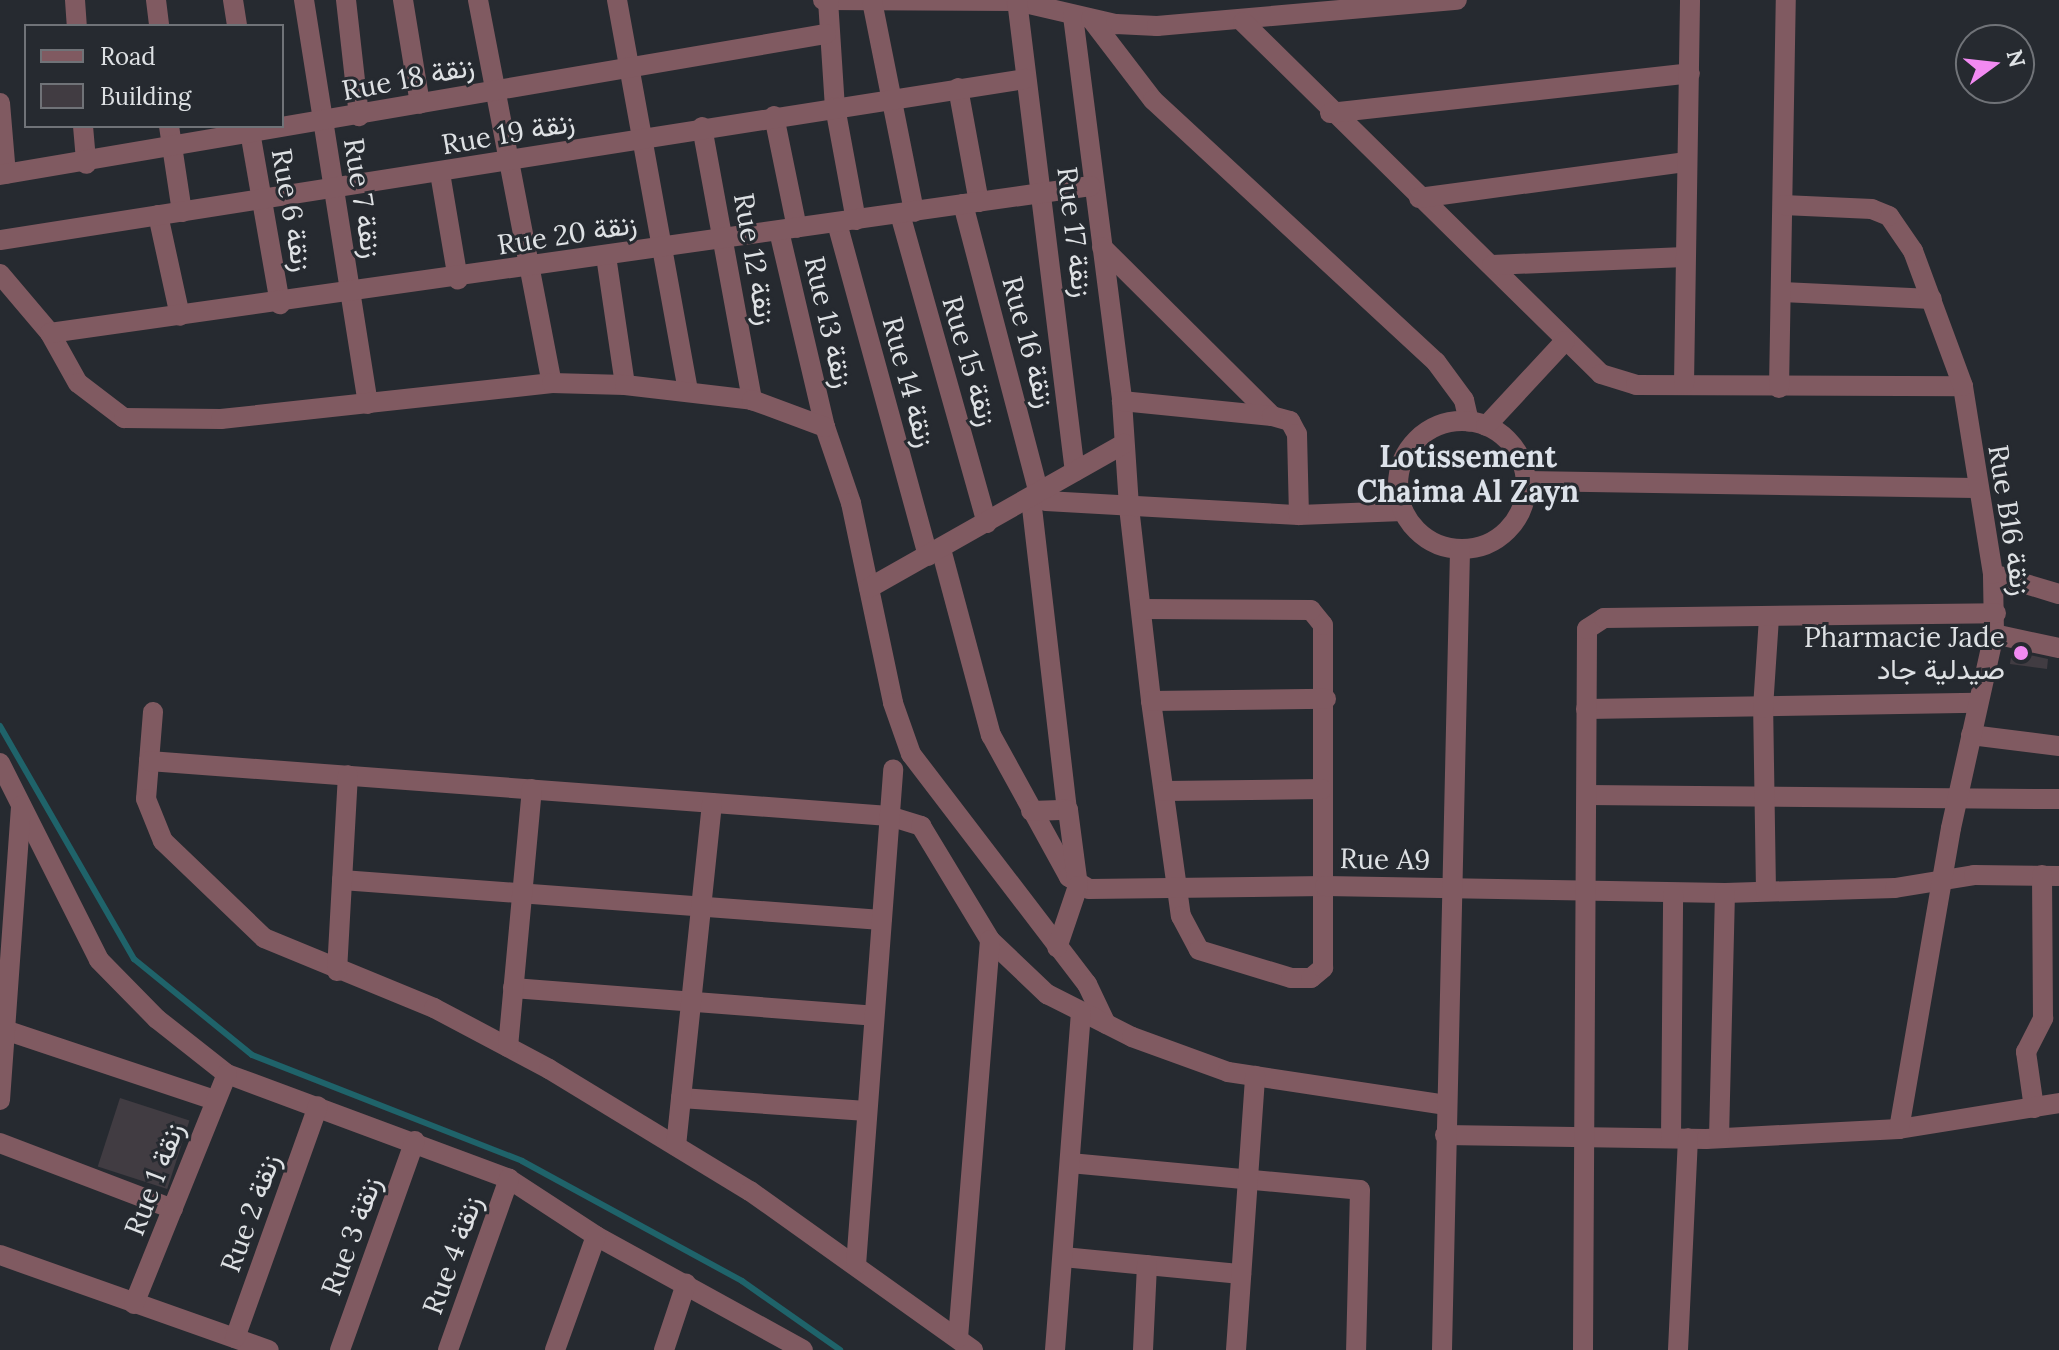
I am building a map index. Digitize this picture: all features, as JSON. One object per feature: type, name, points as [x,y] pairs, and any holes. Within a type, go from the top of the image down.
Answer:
[{"type":"street","points":[[75,0],[77,24]]},
{"type":"street","points":[[156,0],[159,24]]},
{"type":"street","points":[[233,0],[237,24]]},
{"type":"street","name":"Rue 7 زنقة","points":[[304,0],[368,404]]},
{"type":"street","points":[[346,0],[359,116]]},
{"type":"street","points":[[403,0],[420,104]]},
{"type":"street","points":[[478,0],[552,383]]},
{"type":"street","points":[[617,0],[665,247],[688,391]]},
{"type":"street","points":[[825,0],[1016,0],[1082,18],[1157,26],[1243,22],[1311,7],[1457,0]]},
{"type":"street","name":"Rue 14 زنقة","points":[[825,0],[846,221],[935,552]]},
{"type":"street","name":"Rue 17 زنقة","points":[[1016,0],[1043,193],[1075,471]]},
{"type":"street","points":[[1684,384],[1685,162],[1690,0]]},
{"type":"street","points":[[1779,388],[1786,0]]},
{"type":"street","name":"Rue 15 زنقة","points":[[872,1],[891,99],[907,213],[987,523]]},
{"type":"street","points":[[1082,18],[1091,186],[1122,401],[1129,507],[1151,701],[1184,926],[1199,950],[1303,979],[1323,968],[1325,886],[1322,789],[1327,637],[1311,610],[1141,609]]},
{"type":"street","points":[[1082,18],[1153,100],[1436,362],[1477,424],[1513,447],[1526,481],[1515,522],[1500,537],[1460,550],[1426,539],[1403,511],[1399,474],[1416,440],[1441,425],[1477,424],[1565,341]]},
{"type":"street","points":[[1243,22],[1330,113],[1492,265],[1601,374],[1623,383],[1779,388],[1963,386]]},
{"type":"street","name":"Rue 18 زنقة","points":[[284,127],[323,123],[630,65],[826,34]]},
{"type":"street","points":[[1330,113],[1690,73]]},
{"type":"street","name":"Rue 19 زنقة","points":[[0,240],[440,173],[702,127],[1025,79]]},
{"type":"street","name":"Rue 16 زنقة","points":[[958,88],[971,203],[1035,496],[1078,886]]},
{"type":"street","points":[[0,103],[3,174]]},
{"type":"street","name":"Rue 13 زنقة","points":[[774,116],[788,230],[825,427],[851,503],[893,703],[911,754],[1087,984],[1106,1024]]},
{"type":"street","name":"Rue 12 زنقة","points":[[702,127],[752,400]]},
{"type":"street","points":[[83,128],[86,164]]},
{"type":"street","points":[[169,128],[182,212]]},
{"type":"street","name":"Rue 18 زنقة","points":[[3,174],[171,150],[249,131],[277,128]]},
{"type":"street","name":"Rue 6 زنقة","points":[[249,131],[280,304]]},
{"type":"street","points":[[1419,198],[1685,162]]},
{"type":"street","points":[[440,173],[458,279]]},
{"type":"street","name":"Rue 20 زنقة","points":[[50,333],[458,279],[1091,186]]},
{"type":"street","name":"Rue B16 زنقة","points":[[1783,205],[1872,209],[1889,216],[1913,251],[1963,386],[1975,488],[1993,574],[1994,634],[1957,794],[1925,1000],[1899,1129]]},
{"type":"street","points":[[158,215],[180,316]]},
{"type":"street","points":[[1102,247],[1272,416]]},
{"type":"street","points":[[606,256],[625,385]]},
{"type":"street","points":[[1492,265],[1685,257]]},
{"type":"street","points":[[0,274],[50,333],[78,383],[124,418],[221,419],[552,383],[625,385],[752,400],[825,427]]},
{"type":"street","points":[[1782,292],[1932,299]]},
{"type":"street","points":[[1122,401],[1272,416],[1290,421],[1297,434],[1299,515]]},
{"type":"street","points":[[869,588],[1124,444]]},
{"type":"street","points":[[1526,481],[1975,488]]},
{"type":"street","points":[[1035,496],[1060,506],[1299,515],[1403,511]]},
{"type":"street","points":[[1442,1350],[1445,1105],[1460,550]]},
{"type":"street","points":[[935,552],[991,735],[1031,811],[1078,886],[1057,948]]},
{"type":"street","points":[[1993,574],[2059,594]]},
{"type":"street","points":[[1583,1350],[1586,1137],[1583,891],[1587,795],[1584,635],[1597,619],[1996,613]]},
{"type":"street","points":[[1766,891],[1762,798],[1763,708],[1769,618]]},
{"type":"street","points":[[1994,634],[2059,648]]},
{"type":"street","points":[[1151,701],[1326,699]]},
{"type":"street","points":[[1586,709],[1977,703]]},
{"type":"street","points":[[153,712],[146,799],[163,841],[264,938],[337,971],[434,1008],[508,1047],[676,1146],[856,1265],[966,1344]]},
{"type":"street","points":[[1971,735],[2059,746]]},
{"type":"street","points":[[149,761],[889,816],[921,826],[990,940],[1047,994],[1081,1012],[1228,1072],[1445,1105]]},
{"type":"street","points":[[0,763],[99,960],[157,1019],[227,1074],[415,1141],[509,1179],[596,1236],[686,1284],[776,1342],[803,1350]]},
{"type":"street","points":[[856,1265],[893,769]]},
{"type":"street","points":[[337,971],[348,775]]},
{"type":"street","points":[[508,1047],[532,789]]},
{"type":"street","points":[[1164,791],[1322,789]]},
{"type":"street","points":[[1587,795],[1762,798],[1957,794],[2059,799]]},
{"type":"street","points":[[676,1146],[712,803]]},
{"type":"street","points":[[0,1100],[21,806]]},
{"type":"street","points":[[1031,811],[1067,808]]},
{"type":"street","points":[[2034,1108],[2026,1052],[2043,1018],[2051,875]]},
{"type":"street","name":"Rue A9","points":[[1078,886],[1325,886],[1673,894],[2051,875]]},
{"type":"street","points":[[342,880],[882,920]]},
{"type":"street","points":[[1719,1138],[1725,893]]},
{"type":"street","points":[[1673,894],[1679,1138],[1678,1350]]},
{"type":"street","points":[[966,1344],[990,940]]},
{"type":"street","points":[[513,988],[874,1016]]},
{"type":"street","points":[[1055,1350],[1081,1012]]},
{"type":"street","points":[[5,1030],[214,1100]]},
{"type":"street","name":"Rue 1 زنقة","points":[[134,1304],[227,1074]]},
{"type":"street","points":[[1236,1350],[1255,1076]]},
{"type":"street","points":[[681,1098],[867,1111]]},
{"type":"street","points":[[1445,1135],[1719,1138],[1899,1129],[2059,1103]]},
{"type":"street","name":"Rue 2 زنقة","points":[[235,1338],[318,1106]]},
{"type":"street","name":"Rue 3 زنقة","points":[[340,1350],[415,1141]]},
{"type":"street","points":[[0,1143],[173,1209]]},
{"type":"street","points":[[1070,1163],[1360,1190],[1356,1350]]},
{"type":"street","name":"Rue 4 زنقة","points":[[448,1350],[509,1179]]},
{"type":"street","points":[[555,1350],[596,1236]]},
{"type":"street","points":[[0,1255],[269,1350]]},
{"type":"street","points":[[1063,1257],[1241,1274]]},
{"type":"street","points":[[1143,1350],[1147,1265]]},
{"type":"street","points":[[664,1350],[686,1284]]},
{"type":"building","points":[[2012,651],[2048,659],[2047,669],[2010,664]]},
{"type":"building","points":[[120,1098],[189,1121],[167,1189],[98,1166]]},
{"type":"waterway","points":[[0,726],[134,959],[252,1055],[522,1161],[742,1281],[840,1350]]},
{"type":"place","name":"Pharmacie Jade صيدلية جاد","points":[[2021,653]]},
{"type":"district","name":"Lotissement Chaima Al Zayn","points":[[1468,473]]}]
